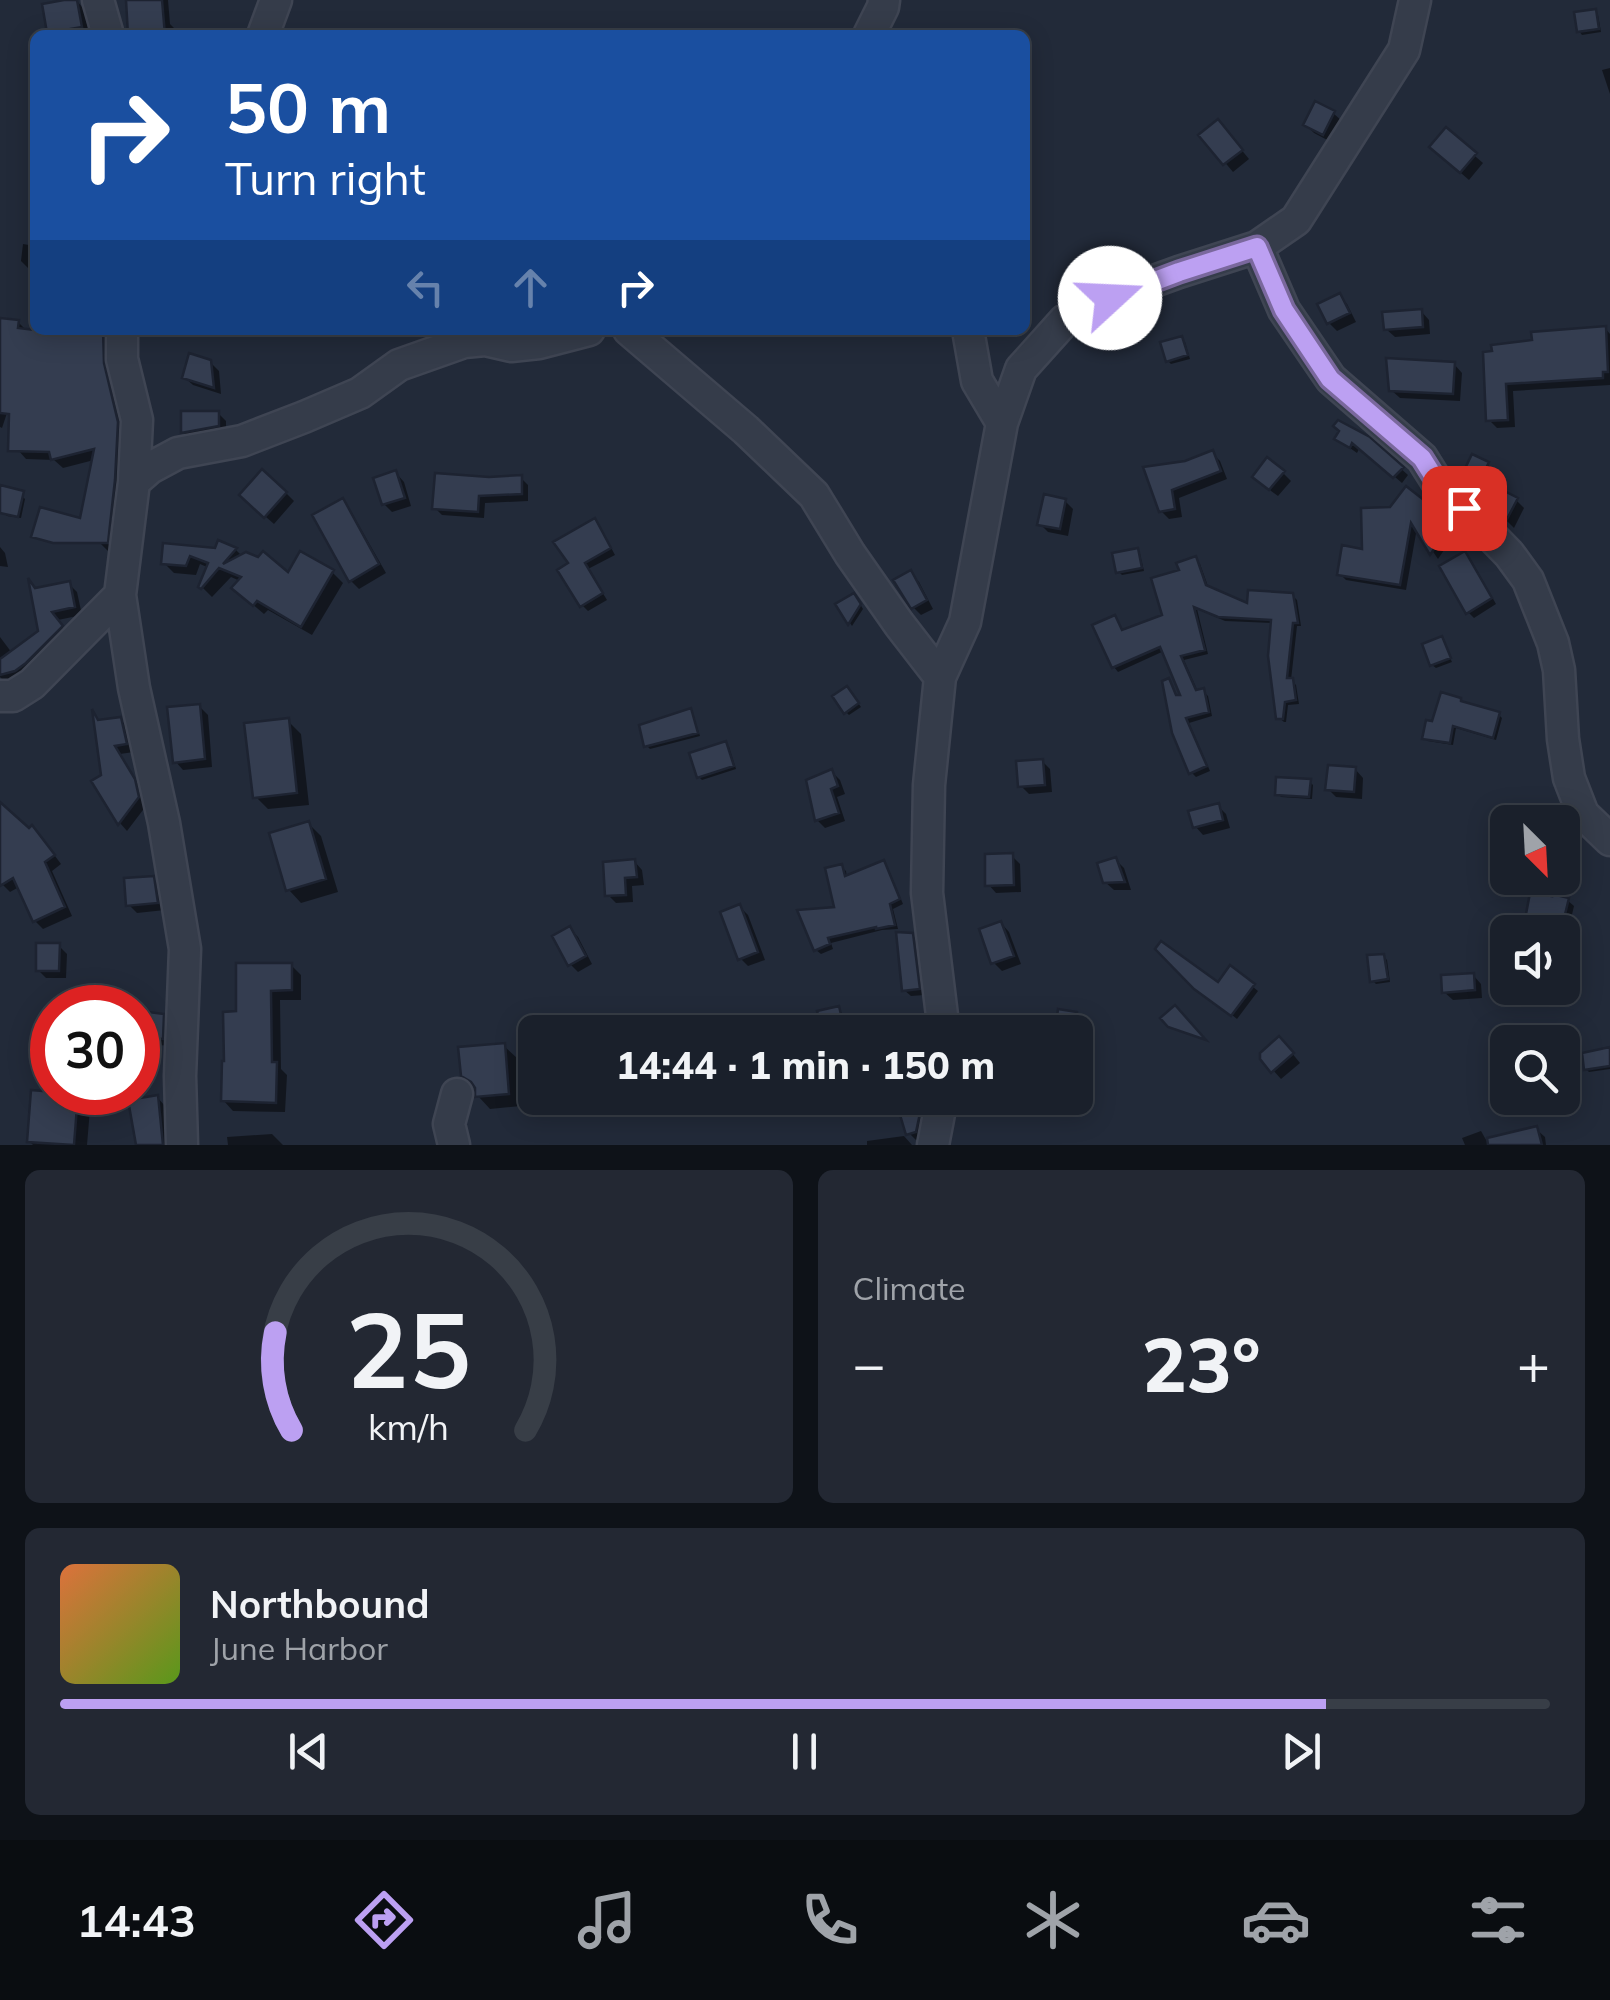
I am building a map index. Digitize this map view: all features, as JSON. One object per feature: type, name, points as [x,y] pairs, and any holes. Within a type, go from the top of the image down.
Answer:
[{"type":"street","points":[[98,0],[107,30]]},
{"type":"street","points":[[265,30],[276,0]]},
{"type":"street","points":[[872,30],[884,0]]},
{"type":"street","points":[[942,1015],[926,892],[929,785],[940,677],[966,622],[1002,423],[1021,369],[1065,320],[1110,298],[1257,247],[1296,220],[1404,50],[1415,0]]},
{"type":"street","points":[[1257,247],[1284,310],[1330,379],[1422,458],[1444,493],[1509,554],[1528,580],[1553,643],[1559,670],[1569,778],[1583,814],[1610,840]]},
{"type":"street","points":[[122,335],[122,359],[137,420],[120,596],[134,688],[164,823],[186,949],[180,1076],[182,1145]]},
{"type":"street","points":[[134,482],[178,453],[242,441],[360,392],[399,365],[464,342],[485,340],[511,346],[570,335]]},
{"type":"street","points":[[635,335],[814,494],[850,554],[940,677]]},
{"type":"street","points":[[969,335],[976,381],[1002,423]]},
{"type":"street","points":[[0,696],[14,696],[32,684],[120,596]]},
{"type":"street","points":[[454,1145],[449,1124],[456,1094]]},
{"type":"street","points":[[933,1145],[939,1115]]},
{"type":"building","points":[[77,0],[82,27],[46,30],[42,4]]},
{"type":"building","points":[[126,0],[162,0],[165,30],[128,30]]},
{"type":"building","points":[[1596,9],[1599,29],[1577,32],[1574,12]]},
{"type":"building","points":[[1315,101],[1335,111],[1323,135],[1303,125]]},
{"type":"building","points":[[1218,119],[1243,150],[1223,165],[1198,135]]},
{"type":"building","points":[[1446,127],[1477,153],[1460,173],[1429,147]]},
{"type":"building","points":[[1114,256],[1122,273],[1098,282],[1091,267]]},
{"type":"building","points":[[1340,293],[1350,313],[1327,324],[1317,304]]},
{"type":"building","points":[[1422,309],[1423,327],[1384,330],[1382,312]]},
{"type":"building","points":[[0,318],[19,320],[18,328],[30,329],[30,335],[103,335],[104,363],[118,422],[108,543],[53,543],[31,537],[40,507],[80,518],[94,449],[51,460],[49,452],[8,451],[9,414],[0,413]]},
{"type":"building","points":[[1606,326],[1608,372],[1603,372],[1603,378],[1506,384],[1508,420],[1486,421],[1483,352],[1492,351],[1491,345],[1532,340],[1531,332]]},
{"type":"building","points":[[1182,336],[1188,355],[1166,362],[1160,342]]},
{"type":"building","points":[[189,353],[211,360],[214,388],[182,378]]},
{"type":"building","points":[[1386,358],[1455,362],[1453,394],[1389,391]]},
{"type":"building","points":[[181,411],[219,411],[219,426],[181,433]]},
{"type":"building","points":[[1338,420],[1370,437],[1404,467],[1393,478],[1352,443],[1350,448],[1334,439],[1339,431],[1333,426]]},
{"type":"building","points":[[1213,450],[1221,471],[1172,490],[1175,509],[1159,512],[1143,467],[1185,461]]},
{"type":"building","points":[[1472,454],[1489,462],[1481,479],[1518,498],[1505,523],[1459,481]]},
{"type":"building","points":[[1267,457],[1285,471],[1269,490],[1252,477]]},
{"type":"building","points":[[262,469],[287,492],[264,518],[239,495]]},
{"type":"building","points":[[396,470],[405,498],[382,505],[373,478]]},
{"type":"building","points":[[435,473],[522,475],[522,494],[479,496],[478,512],[432,509]]},
{"type":"building","points":[[0,485],[24,491],[18,517],[0,513]]},
{"type":"building","points":[[1406,486],[1452,522],[1430,555],[1411,523],[1400,585],[1337,575],[1342,545],[1362,549],[1361,508],[1390,507]]},
{"type":"building","points":[[1044,494],[1066,499],[1060,529],[1037,525]]},
{"type":"building","points":[[343,498],[379,564],[349,582],[312,515]]},
{"type":"building","points":[[595,518],[611,548],[585,563],[603,593],[580,607],[557,570],[568,563],[553,542]]},
{"type":"building","points":[[218,540],[237,548],[223,564],[246,552],[258,557],[263,551],[288,572],[300,551],[334,570],[301,627],[257,601],[253,606],[231,588],[241,577],[219,568],[201,589],[198,587],[208,563],[190,556],[186,566],[161,564],[163,543],[215,548]]},
{"type":"building","points":[[1138,548],[1142,568],[1116,573],[1112,553]]},
{"type":"building","points":[[1465,551],[1492,598],[1466,614],[1439,566]]},
{"type":"building","points":[[1196,556],[1206,585],[1247,603],[1248,590],[1293,593],[1298,623],[1293,623],[1287,678],[1293,678],[1296,700],[1285,702],[1283,719],[1276,719],[1268,656],[1271,620],[1218,617],[1194,607],[1205,650],[1181,656],[1196,690],[1204,688],[1209,712],[1186,718],[1207,766],[1189,774],[1172,733],[1162,681],[1169,678],[1176,695],[1180,695],[1160,647],[1112,668],[1092,625],[1115,615],[1122,630],[1162,615],[1151,578],[1179,570],[1176,563]]},
{"type":"building","points":[[911,570],[927,600],[911,609],[893,580]]},
{"type":"building","points":[[28,578],[35,588],[70,581],[75,607],[52,612],[63,626],[26,663],[0,675],[0,659],[38,631]]},
{"type":"building","points":[[854,593],[861,604],[848,625],[835,604]]},
{"type":"building","points":[[1442,636],[1451,658],[1430,666],[1422,644]]},
{"type":"building","points":[[847,686],[859,703],[844,714],[832,696]]},
{"type":"building","points":[[1441,692],[1500,712],[1493,738],[1453,726],[1450,743],[1422,739],[1426,720],[1432,721]]},
{"type":"building","points":[[200,704],[205,759],[173,763],[167,707]]},
{"type":"building","points":[[691,708],[698,733],[644,747],[639,725]]},
{"type":"building","points":[[92,709],[98,720],[121,717],[127,744],[115,746],[135,779],[139,797],[118,825],[91,781],[101,775]]},
{"type":"building","points":[[289,718],[297,793],[253,798],[244,723]]},
{"type":"building","points":[[726,741],[734,766],[697,778],[689,753]]},
{"type":"building","points":[[1043,759],[1045,785],[1018,787],[1016,761]]},
{"type":"building","points":[[1328,765],[1356,767],[1354,792],[1325,790]]},
{"type":"building","points":[[832,769],[838,786],[831,789],[839,813],[815,821],[806,780]]},
{"type":"building","points":[[1276,777],[1311,779],[1309,797],[1275,795]]},
{"type":"building","points":[[0,802],[29,828],[32,825],[55,855],[45,862],[65,907],[33,922],[13,878],[0,886]]},
{"type":"building","points":[[1219,803],[1223,820],[1193,828],[1188,811]]},
{"type":"building","points":[[309,821],[326,879],[286,891],[269,833]]},
{"type":"building","points":[[1013,853],[1014,885],[985,886],[985,854]]},
{"type":"building","points":[[1116,857],[1125,882],[1103,883],[1097,863]]},
{"type":"building","points":[[635,859],[637,877],[625,878],[626,895],[605,896],[603,862]]},
{"type":"building","points":[[884,860],[900,899],[890,904],[895,925],[828,938],[830,944],[814,951],[797,910],[834,907],[825,868],[842,864],[845,876]]},
{"type":"building","points":[[154,876],[158,903],[126,906],[124,878]]},
{"type":"building","points":[[1530,895],[1569,898],[1565,915],[1526,914]]},
{"type":"building","points":[[740,904],[758,952],[738,960],[720,912]]},
{"type":"building","points":[[1001,921],[1014,956],[991,964],[979,929]]},
{"type":"building","points":[[570,926],[586,956],[568,966],[552,936]]},
{"type":"building","points":[[896,932],[913,933],[920,989],[902,991]]},
{"type":"building","points":[[1161,941],[1218,982],[1230,965],[1255,984],[1231,1016],[1194,989],[1155,949]]},
{"type":"building","points":[[36,943],[60,943],[59,971],[36,971]]},
{"type":"building","points":[[1384,954],[1388,979],[1370,982],[1367,955]]},
{"type":"building","points":[[236,963],[292,963],[292,990],[271,991],[276,1103],[221,1101],[223,1012],[236,1011]]},
{"type":"building","points":[[1474,973],[1475,990],[1442,993],[1441,975]]},
{"type":"building","points":[[1175,1005],[1206,1040],[1168,1027],[1160,1018]]},
{"type":"building","points":[[839,1006],[841,1015],[818,1015],[817,1011]]},
{"type":"building","points":[[1058,1009],[1077,1012],[1077,1015],[1057,1015]]},
{"type":"building","points":[[160,1013],[164,1014],[160,1039]]},
{"type":"building","points":[[1279,1036],[1294,1053],[1271,1073],[1260,1053]]},
{"type":"building","points":[[505,1043],[509,1094],[475,1097],[471,1082],[461,1076],[458,1047]]},
{"type":"building","points":[[1610,1047],[1610,1066],[1584,1070],[1582,1053]]},
{"type":"building","points":[[30,1103],[30,1115],[76,1115],[74,1145],[27,1142]]},
{"type":"building","points":[[131,1115],[160,1115],[163,1145],[136,1145]]},
{"type":"building","points":[[900,1115],[920,1115],[916,1132],[906,1135]]},
{"type":"building","points":[[1537,1126],[1542,1145],[1488,1145],[1487,1138]]},
{"type":"route","points":[[1110,298],[1257,247],[1284,310],[1330,379],[1422,458],[1444,493],[1464,508]]}]
